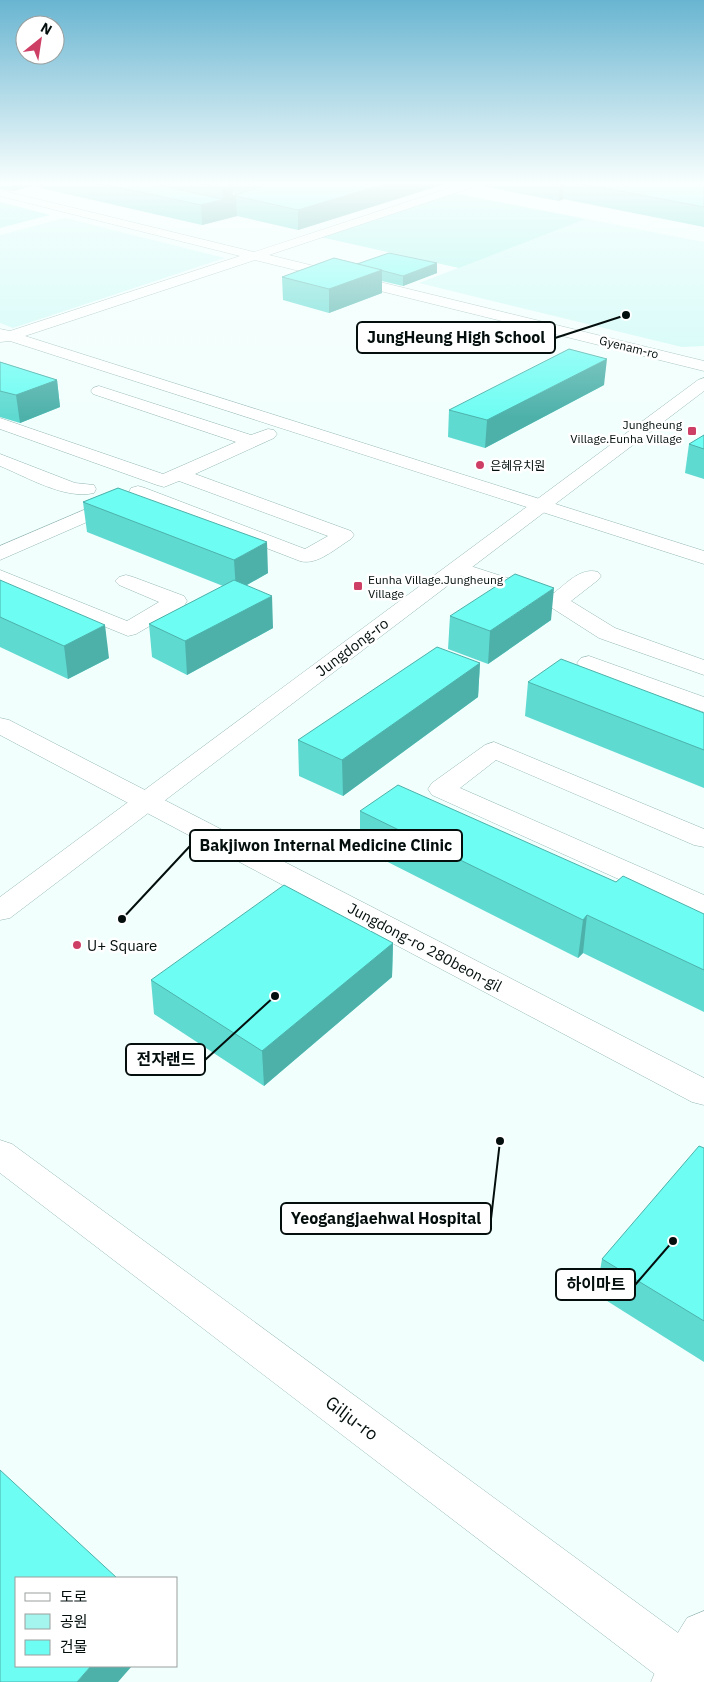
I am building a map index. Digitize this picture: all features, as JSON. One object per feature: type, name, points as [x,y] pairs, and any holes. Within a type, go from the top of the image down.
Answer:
[{"type":"street","points":[[3,336],[241,260]]},
{"type":"street","name":"Gyenam-ro","points":[[273,260],[704,366]]},
{"type":"street","points":[[3,336],[704,558]]},
{"type":"street","name":"Jungdong-ro","points":[[0,911],[704,384]]},
{"type":"street","points":[[0,554],[260,437],[100,391]]},
{"type":"street","points":[[0,423],[344,535],[307,557],[138,492]]},
{"type":"street","points":[[0,447],[31,434]]},
{"type":"street","points":[[0,459],[72,489],[87,489]]},
{"type":"street","points":[[458,568],[557,601],[607,633],[704,668]]},
{"type":"street","points":[[0,576],[128,629],[176,602],[126,580]]},
{"type":"street","points":[[557,601],[592,576]]},
{"type":"street","points":[[589,663],[704,705]]},
{"type":"street","name":"Jungdong-ro 280beon-gil","points":[[0,725],[704,1093]]},
{"type":"street","points":[[704,839],[494,750],[442,789],[704,906]]},
{"type":"street","name":"Gilju-ro","points":[[0,1154],[692,1667]]},
{"type":"shaded area","points":[[0,260],[217,260],[13,328],[0,323]]},
{"type":"shaded area","points":[[478,260],[704,260],[704,346],[682,347],[419,283]]},
{"type":"green space","points":[[425,260],[478,260],[459,268]]},
{"type":"building","points":[[327,260],[344,260],[382,270],[329,289],[282,277]]},
{"type":"building","points":[[367,260],[425,260],[437,263],[403,276],[357,264]]},
{"type":"building","points":[[569,349],[607,359],[487,420],[449,410]]},
{"type":"building","points":[[0,362],[57,380],[16,395],[0,391]]},
{"type":"building","points":[[704,435],[704,449],[689,444]]},
{"type":"building","points":[[118,488],[267,542],[234,560],[83,502]]},
{"type":"building","points":[[515,574],[554,588],[490,631],[450,616]]},
{"type":"building","points":[[0,580],[105,625],[64,646],[0,617]]},
{"type":"building","points":[[234,580],[272,596],[185,641],[149,624]]},
{"type":"building","points":[[437,647],[480,663],[342,760],[298,740]]},
{"type":"building","points":[[561,659],[704,713],[704,750],[528,682]]},
{"type":"building","points":[[398,785],[616,882],[623,876],[704,914],[704,970],[587,915],[583,920],[360,811]]},
{"type":"building","points":[[284,885],[393,943],[262,1051],[151,980]]},
{"type":"building","points":[[699,1146],[704,1148],[704,1321],[602,1259]]},
{"type":"building","points":[[0,1470],[116,1577],[15,1577],[15,1667],[90,1667],[77,1682],[0,1682]]},
{"type":"place","name":"JungHeung High School","points":[[626,315]]},
{"type":"place","name":"Jungheung Village.Eunha Village","points":[[692,431]]},
{"type":"place","name":"은혜유치원","points":[[480,465]]},
{"type":"place","name":"Eunha Village.Jungheung Village","points":[[358,586]]},
{"type":"place","name":"Bakjiwon Internal Medicine Clinic","points":[[122,919]]},
{"type":"place","name":"U+ Square","points":[[77,945]]},
{"type":"place","name":"전자랜드","points":[[275,996]]},
{"type":"place","name":"Yeogangjaehwal Hospital","points":[[500,1141]]},
{"type":"place","name":"하이마트","points":[[673,1241]]}]
